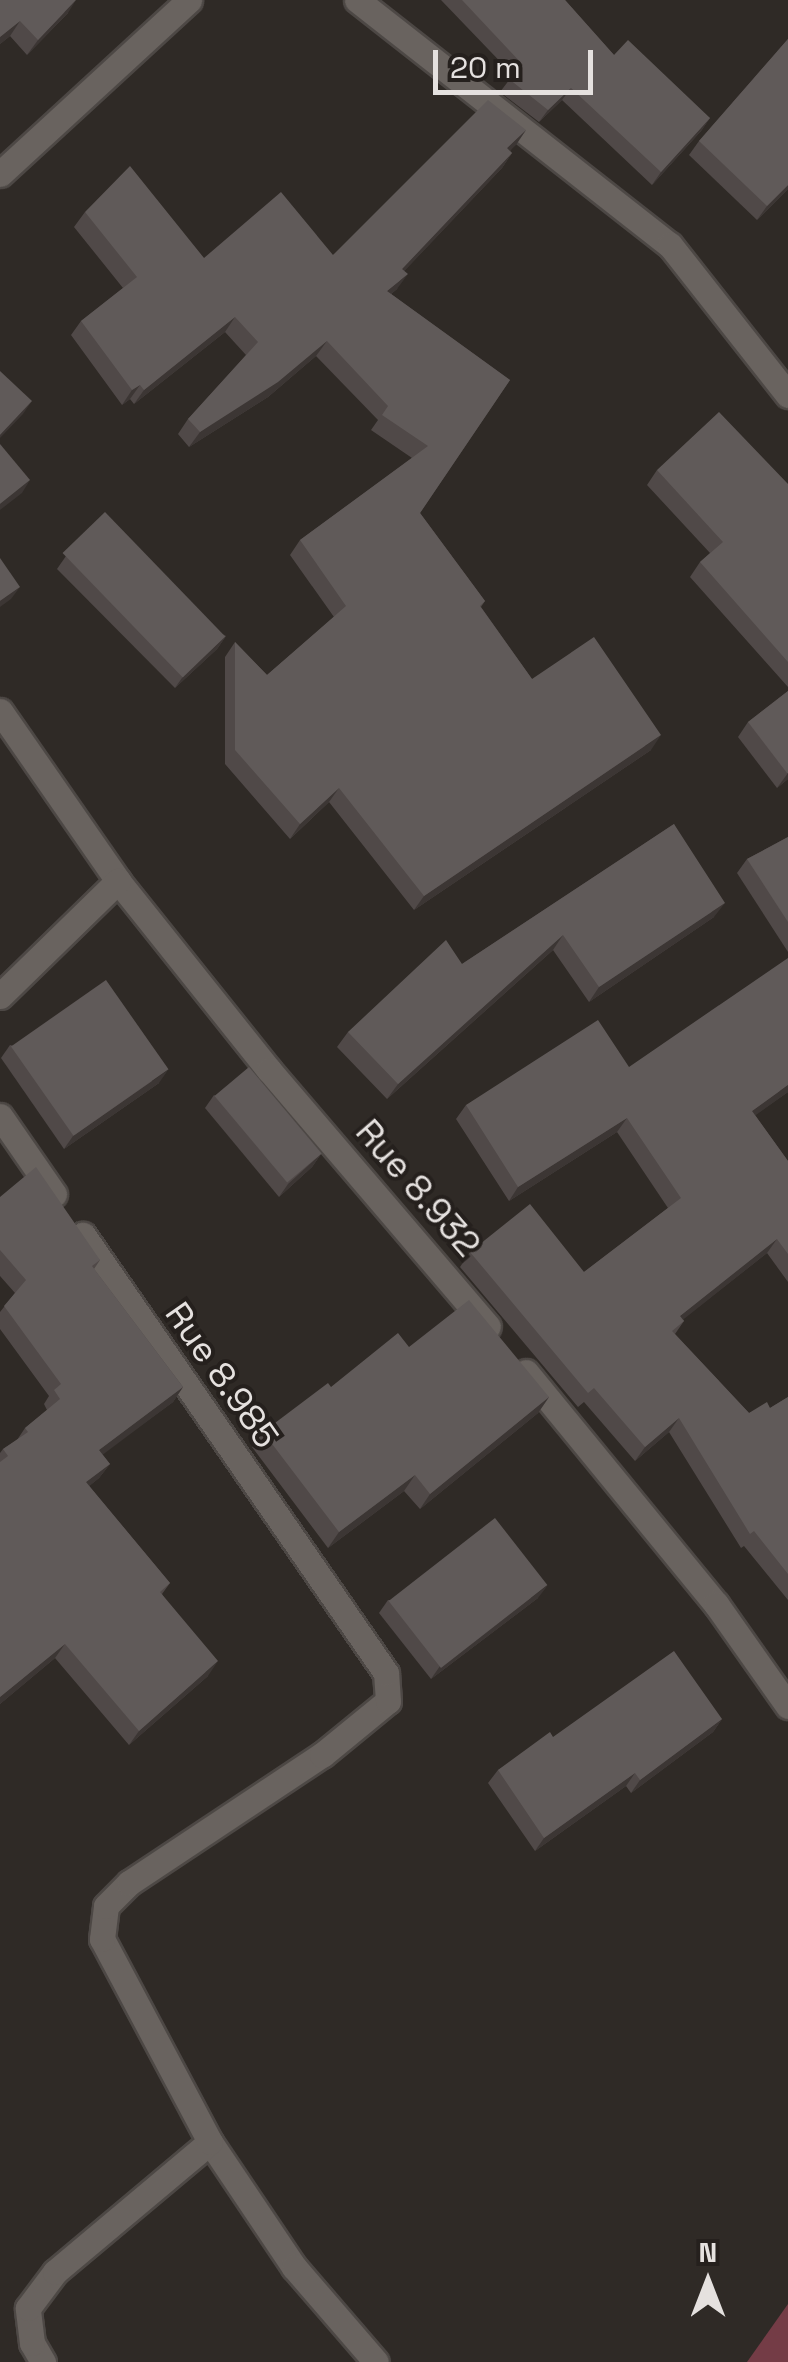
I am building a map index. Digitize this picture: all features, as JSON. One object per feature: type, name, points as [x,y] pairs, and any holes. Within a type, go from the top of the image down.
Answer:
[{"type":"street","points":[[0,174],[189,0]]},
{"type":"street","points":[[356,0],[670,246],[788,395]]},
{"type":"street","name":"Rue 8.932","points":[[0,712],[118,881],[269,1070],[418,1240],[716,1604],[788,1706]]},
{"type":"street","points":[[0,996],[118,881]]},
{"type":"street","name":"Rue 8.985","points":[[0,1116],[386,1673],[388,1701],[368,1719],[322,1755],[129,1883],[106,1906],[102,1940],[210,2142]]},
{"type":"street","points":[[43,2362],[32,2343],[28,2308],[55,2272],[210,2142],[294,2267],[376,2362]]},
{"type":"shaded area","points":[[788,2304],[788,2362],[747,2362]]},
{"type":"building","points":[[0,0],[76,0],[38,40],[20,21],[0,37]]},
{"type":"building","points":[[462,0],[565,0],[614,55],[628,40],[710,118],[661,172],[571,88],[548,110],[509,79],[523,65]]},
{"type":"building","points":[[788,39],[788,185],[767,206],[699,141]]},
{"type":"building","points":[[488,100],[526,130],[507,148],[512,153],[402,269],[408,274],[387,291],[510,380],[420,513],[485,601],[480,606],[532,679],[594,637],[661,735],[424,896],[339,788],[300,824],[235,750],[235,642],[267,675],[346,606],[300,540],[428,446],[382,415],[388,406],[327,341],[278,382],[200,432],[188,419],[258,342],[235,317],[144,390],[140,385],[132,390],[81,321],[137,277],[85,212],[130,166],[204,258],[281,192],[333,255]]},
{"type":"building","points":[[0,371],[32,401],[0,435]]},
{"type":"building","points":[[719,412],[788,484],[788,662],[700,562],[723,542],[657,470]]},
{"type":"building","points":[[0,444],[30,480],[0,504]]},
{"type":"building","points":[[105,512],[225,636],[183,677],[63,553]]},
{"type":"building","points":[[0,558],[20,587],[0,601]]},
{"type":"building","points":[[788,691],[788,773],[787,773],[748,722]]},
{"type":"building","points":[[674,824],[725,903],[599,987],[563,935],[398,1084],[348,1032],[446,940],[462,964]]},
{"type":"building","points":[[788,837],[788,922],[747,859]]},
{"type":"building","points":[[788,958],[788,1085],[752,1111],[788,1161],[788,1254],[777,1239],[680,1316],[684,1321],[672,1331],[749,1413],[767,1402],[770,1408],[788,1397],[788,1574],[754,1531],[750,1534],[679,1418],[645,1447],[594,1388],[588,1393],[470,1252],[530,1204],[584,1272],[681,1198],[627,1118],[518,1187],[466,1105],[598,1020],[629,1067]]},
{"type":"building","points":[[106,980],[169,1069],[73,1136],[11,1047]]},
{"type":"building","points":[[249,1067],[322,1154],[287,1182],[215,1096]]},
{"type":"building","points":[[36,1167],[100,1260],[92,1266],[183,1387],[99,1450],[110,1464],[86,1482],[170,1583],[160,1592],[218,1661],[139,1731],[65,1644],[0,1697],[0,1462],[8,1456],[3,1449],[28,1432],[25,1428],[60,1399],[54,1390],[61,1384],[4,1306],[26,1280],[0,1250],[0,1197]]},
{"type":"building","points":[[469,1300],[549,1397],[430,1494],[415,1475],[339,1532],[263,1432],[328,1383],[331,1387],[398,1333],[409,1347]]},
{"type":"building","points":[[495,1518],[547,1585],[441,1668],[389,1601]]},
{"type":"building","points":[[674,1651],[722,1719],[640,1780],[635,1773],[544,1838],[498,1770],[550,1732],[553,1737]]}]
